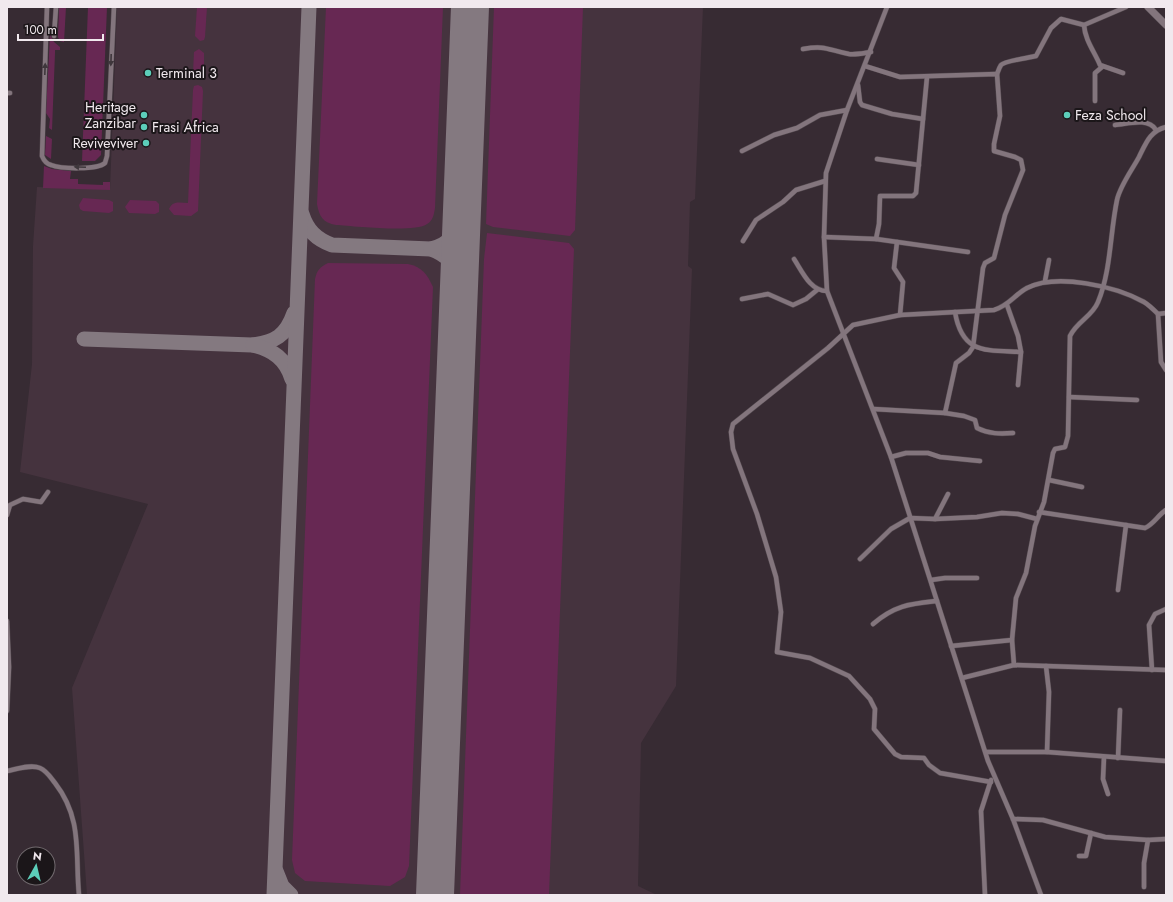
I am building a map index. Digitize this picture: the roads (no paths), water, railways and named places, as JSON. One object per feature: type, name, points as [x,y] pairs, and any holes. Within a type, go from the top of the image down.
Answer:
[{"type":"main road","points":[[1148,7],[1166,25]]},
{"type":"street","points":[[47,7],[42,156],[47,163],[54,166],[94,168],[105,163],[108,156],[114,7]]},
{"type":"street","points":[[54,36],[56,7]]},
{"type":"street","points":[[888,7],[847,110],[825,181],[824,237],[827,291],[891,457],[986,752],[1041,895]]},
{"type":"street","points":[[945,413],[956,363],[969,353],[973,347],[982,268],[994,258],[1005,215],[1023,170],[1021,160],[994,150],[1000,116],[997,74],[1001,64],[1006,61],[1014,62],[1036,56],[1051,28],[1061,20],[1084,25],[1126,7]]},
{"type":"street","points":[[1084,25],[1085,37],[1095,52],[1100,65],[1102,67],[1123,73]]},
{"type":"street","points":[[803,49],[817,46],[828,47],[849,54],[871,52]]},
{"type":"street","points":[[865,66],[900,77],[997,74]]},
{"type":"street","points":[[1095,101],[1095,73],[1102,67]]},
{"type":"street","points":[[876,239],[879,224],[880,196],[913,196],[916,193],[927,77]]},
{"type":"street","points":[[858,82],[860,102],[862,105],[892,114],[923,119]]},
{"type":"street","points":[[742,151],[774,135],[797,128],[820,115],[847,110]]},
{"type":"street","points":[[1115,125],[1147,122],[1153,124],[1156,130]]},
{"type":"street","points":[[1014,664],[1012,640],[1016,598],[1026,573],[1039,512],[1044,502],[1053,452],[1065,447],[1067,441],[1070,336],[1074,327],[1094,310],[1098,302],[1103,287],[1117,198],[1148,139],[1156,130],[1166,127]]},
{"type":"street","points":[[877,159],[918,165]]},
{"type":"street","points":[[743,241],[756,220],[775,208],[796,190],[825,181]]},
{"type":"street","points":[[824,237],[876,239],[968,252]]},
{"type":"street","points":[[897,242],[894,268],[903,282],[900,314]]},
{"type":"street","points":[[794,259],[817,290]]},
{"type":"street","points":[[1045,282],[1049,260]]},
{"type":"street","points":[[991,782],[940,773],[929,765],[924,758],[901,757],[895,754],[874,729],[875,709],[870,699],[848,676],[810,658],[776,652],[781,612],[776,577],[757,514],[733,449],[731,432],[733,424],[828,348],[853,324],[900,314],[994,310],[1007,305],[1026,288],[1045,282],[1103,287],[1125,294],[1144,303],[1158,314],[1166,313]]},
{"type":"street","points":[[742,299],[768,294],[793,305],[806,299],[817,290],[827,291]]},
{"type":"street","points":[[1007,305],[1012,315],[1021,352],[1018,385]]},
{"type":"street","points":[[955,312],[957,327],[964,338],[973,347],[1021,352]]},
{"type":"street","points":[[1158,314],[1162,362],[1166,370]]},
{"type":"street","points":[[1069,397],[1137,400]]},
{"type":"street","points":[[873,409],[945,413],[964,416],[975,420],[977,428],[987,432],[998,434],[1013,433]]},
{"type":"street","points":[[891,457],[906,453],[923,453],[940,457],[980,461]]},
{"type":"street","points":[[1049,480],[1082,487]]},
{"type":"street","points":[[7,515],[8,505],[23,499],[41,502],[48,492]]},
{"type":"street","points":[[935,519],[948,494]]},
{"type":"street","points":[[1039,512],[1145,528],[1153,524],[1162,512],[1166,510]]},
{"type":"street","points":[[860,559],[891,529],[910,518],[935,519],[977,517],[1002,513],[1018,514],[1037,520]]},
{"type":"street","points":[[1118,590],[1126,525]]},
{"type":"street","points":[[931,580],[945,578],[976,578]]},
{"type":"street","points":[[873,624],[886,612],[897,607],[937,601]]},
{"type":"street","points":[[1152,670],[1149,625],[1155,614],[1166,609]]},
{"type":"street","points":[[7,621],[7,711]]},
{"type":"street","points":[[952,646],[1012,640]]},
{"type":"street","points":[[962,678],[1014,664],[1166,670]]},
{"type":"street","points":[[1046,666],[1049,692],[1047,752]]},
{"type":"street","points":[[1118,758],[1120,710]]},
{"type":"street","points":[[986,752],[1047,752],[1166,761]]},
{"type":"street","points":[[1104,756],[1103,779],[1108,794]]},
{"type":"street","points":[[7,771],[30,767],[41,768],[49,774],[65,798],[74,820],[77,838],[77,875],[79,895]]},
{"type":"street","points":[[985,895],[981,811],[994,775]]},
{"type":"street","points":[[1013,819],[1043,820],[1105,837],[1148,840],[1166,839]]},
{"type":"street","points":[[1079,856],[1086,856],[1091,833]]},
{"type":"street","points":[[1144,887],[1144,863],[1148,840]]},
{"type":"place","name":"Terminal 3","points":[[148,73]]},
{"type":"place","name":"Heritage Zanzibar","points":[[144,115]]},
{"type":"place","name":"Feza School","points":[[1067,115]]},
{"type":"place","name":"Frasi Africa","points":[[144,127]]},
{"type":"place","name":"Reviveviver","points":[[146,143]]}]
